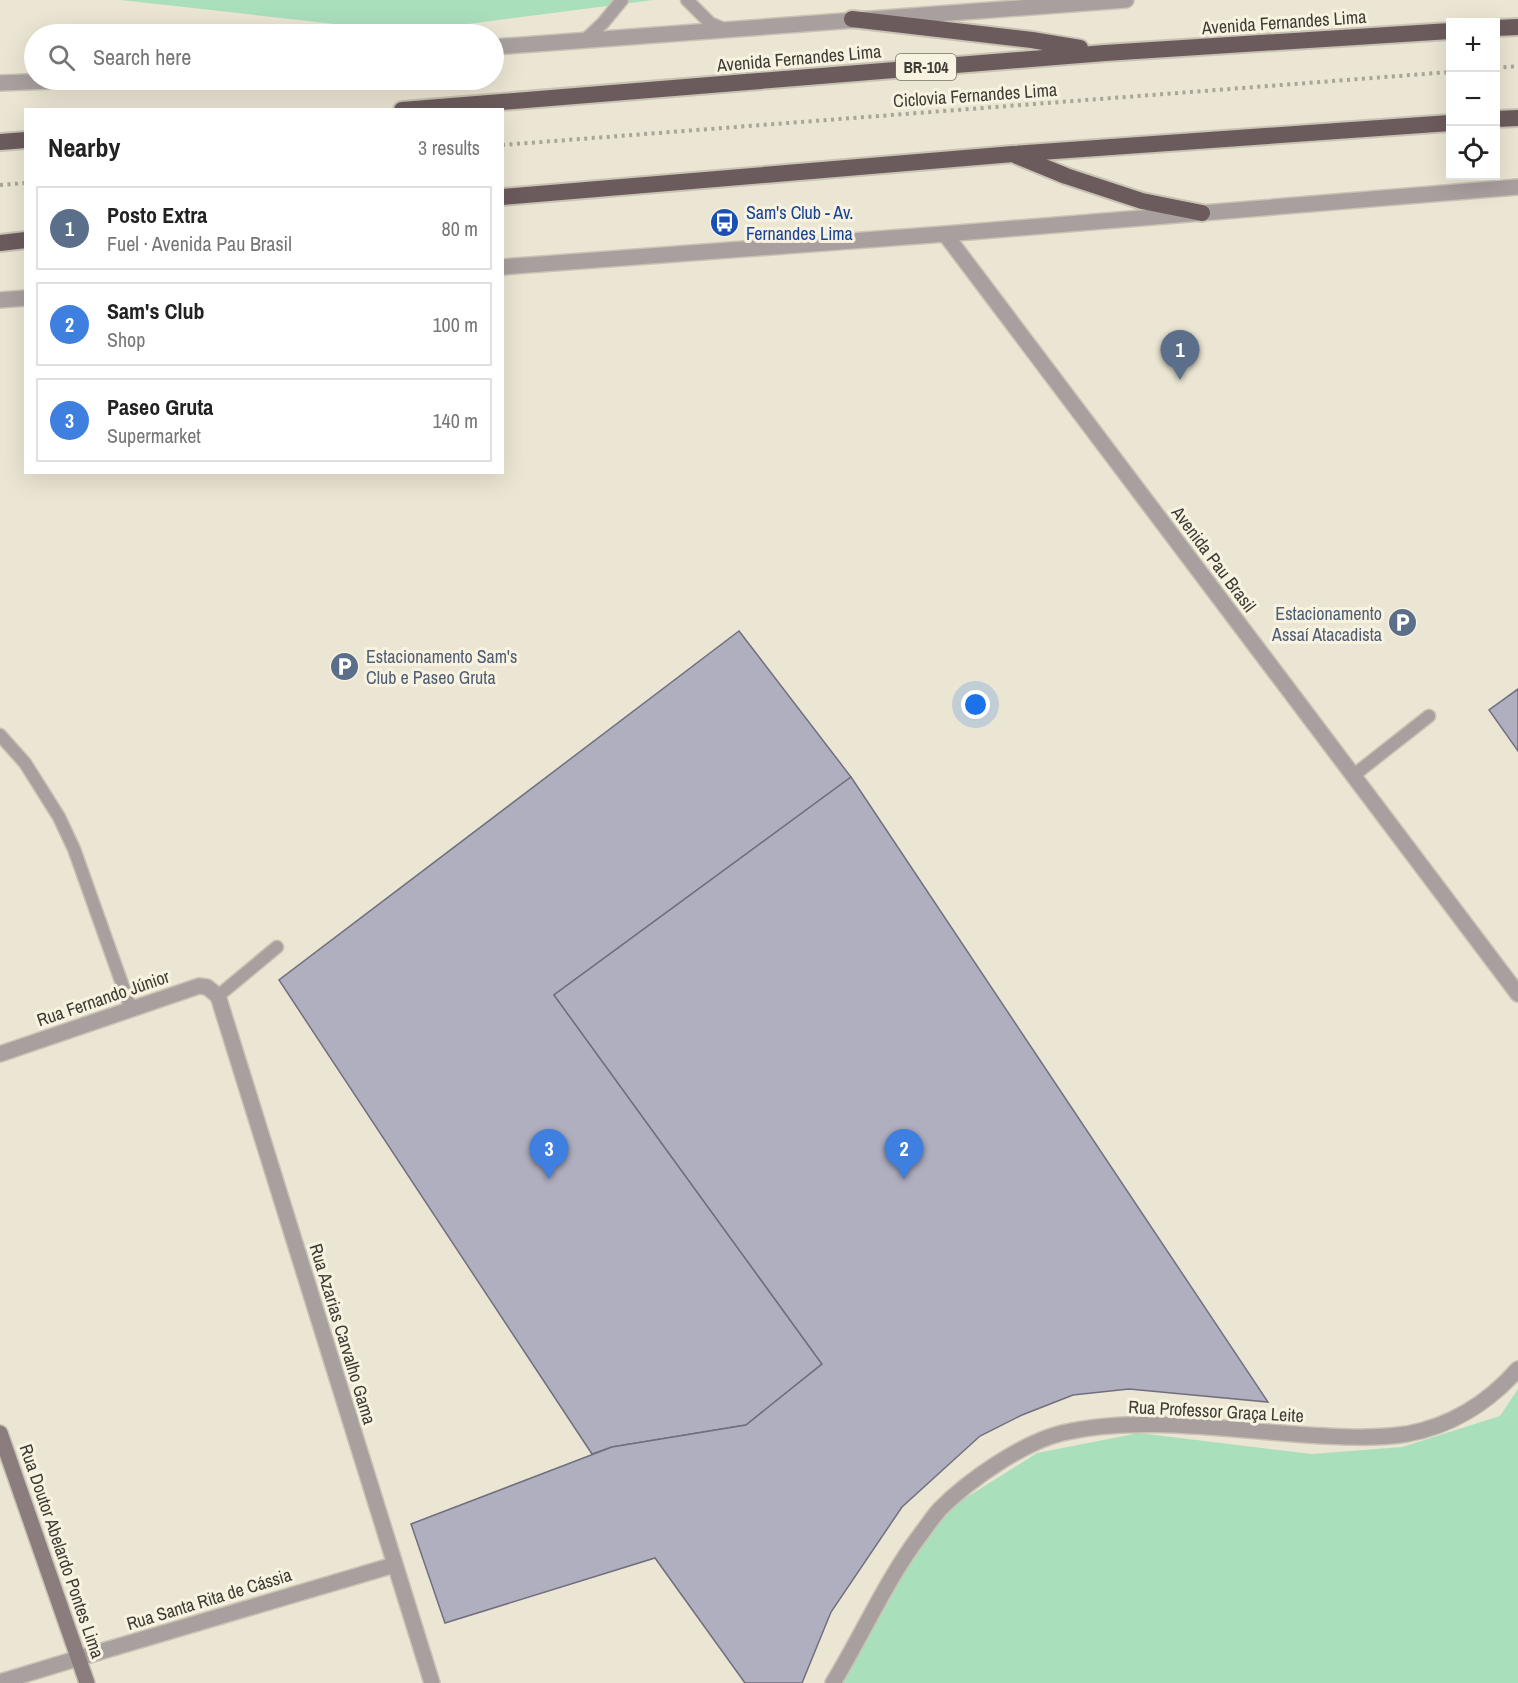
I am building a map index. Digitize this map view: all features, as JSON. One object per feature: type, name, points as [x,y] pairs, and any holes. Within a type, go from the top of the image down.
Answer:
[{"type":"highway","points":[[852,20],[1032,40],[1105,53]]},
{"type":"highway","points":[[1500,28],[1518,27]]},
{"type":"highway","name":"Avenida Fernandes Lima","points":[[427,108],[1105,53],[1446,31]]},
{"type":"highway","points":[[1500,119],[1518,118]]},
{"type":"highway","points":[[504,197],[1013,154],[1446,123]]},
{"type":"highway","points":[[0,142],[24,140]]},
{"type":"highway","points":[[1013,154],[1065,176],[1142,201],[1202,213]]},
{"type":"highway","points":[[0,243],[24,240]]},
{"type":"main road","name":"Rua Doutor Abelardo Pontes Lima","points":[[0,1433],[87,1683]]},
{"type":"street","name":"Avenida Fernandes Lima","points":[[504,46],[1126,0]]},
{"type":"street","points":[[0,83],[24,82]]},
{"type":"street","points":[[504,267],[945,234],[1518,187]]},
{"type":"street","name":"Avenida Pau Brasil","points":[[945,234],[1518,994]]},
{"type":"street","points":[[0,300],[24,298]]},
{"type":"street","name":"Rua Fernando Júnior","points":[[0,1054],[199,986],[207,987],[218,996]]},
{"type":"street","name":"Rua Azarias Carvalho Gama","points":[[218,996],[432,1683]]},
{"type":"street","name":"Rua Professor Graça Leite","points":[[833,1683],[902,1559],[940,1509],[976,1479],[1013,1454],[1061,1433],[1106,1426],[1164,1425],[1335,1436],[1381,1437],[1409,1433],[1450,1421],[1481,1404],[1518,1369]]},
{"type":"street","name":"Rua Santa Rita de Cássia","points":[[0,1682],[394,1565]]},
{"type":"lane","points":[[586,39],[622,0]]},
{"type":"lane","points":[[687,0],[711,23],[727,30]]},
{"type":"lane","points":[[1354,775],[1429,716]]},
{"type":"lane","points":[[0,735],[25,763],[59,817],[74,849],[131,1009]]},
{"type":"lane","points":[[218,996],[277,947]]},
{"type":"path","points":[[1500,68],[1518,66]]},
{"type":"path","name":"Ciclovia Fernandes Lima","points":[[504,146],[1446,72]]},
{"type":"path","points":[[0,185],[24,183]]},
{"type":"green space","points":[[121,0],[653,0],[468,24],[336,24]]},
{"type":"green space","points":[[1518,1389],[1518,1683],[840,1683],[886,1598],[951,1507],[1037,1453],[1139,1433],[1312,1454],[1402,1447],[1500,1416]]},
{"type":"building","points":[[739,631],[851,777],[554,995],[822,1364],[746,1425],[612,1447],[592,1454],[279,980]]},
{"type":"building","points":[[1518,689],[1518,751],[1489,710]]},
{"type":"building","points":[[851,777],[1268,1402],[1129,1389],[1073,1395],[1022,1415],[980,1436],[902,1507],[831,1612],[802,1683],[745,1683],[655,1558],[445,1623],[411,1524],[612,1447],[746,1425],[822,1364],[554,995]]},
{"type":"place","name":"Sam's Club - Av. Fernandes Lima","points":[[725,222]]},
{"type":"place","name":"Posto Extra","points":[[1180,380]]},
{"type":"place","name":"Estacionamento Assaí Atacadista","points":[[1403,623]]},
{"type":"place","name":"Estacionamento Sam's Club e Paseo Gruta","points":[[345,666]]},
{"type":"place","name":"Paseo Gruta","points":[[549,1179]]},
{"type":"place","name":"Sam's Club","points":[[904,1179]]}]
